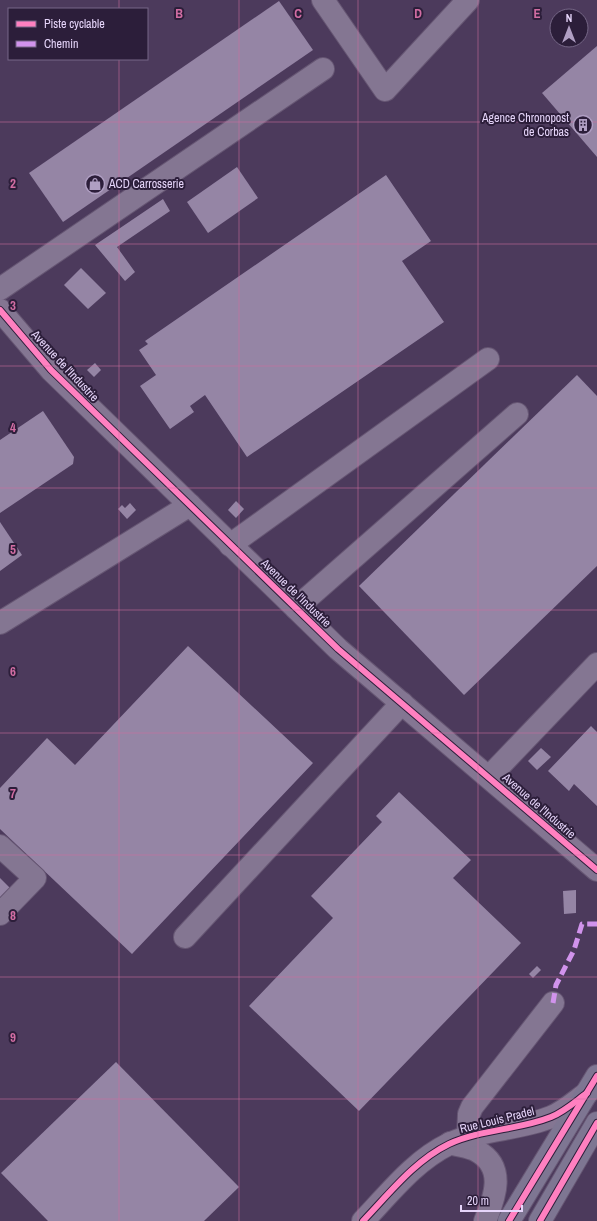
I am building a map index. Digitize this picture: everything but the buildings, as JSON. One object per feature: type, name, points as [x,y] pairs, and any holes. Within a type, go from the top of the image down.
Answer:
[{"type":"main road","points":[[509,1221],[592,1085]]},
{"type":"main road","points":[[540,1221],[597,1124]]},
{"type":"street","points":[[323,0],[385,90],[468,0]]},
{"type":"street","points":[[0,289],[323,69]]},
{"type":"street","name":"Avenue de l'Industrie","points":[[0,310],[51,370],[338,649],[597,870]]},
{"type":"street","points":[[230,545],[488,359]]},
{"type":"street","points":[[296,608],[517,414]]},
{"type":"street","points":[[0,623],[190,505]]},
{"type":"street","points":[[488,777],[597,664]]},
{"type":"street","points":[[185,937],[402,703]]},
{"type":"street","points":[[0,846],[35,878],[0,914]]},
{"type":"street","points":[[459,1140],[472,1107],[553,1003]]},
{"type":"street","name":"Rue Louis Pradel","points":[[363,1221],[413,1170],[437,1150],[459,1140],[539,1121],[553,1116],[592,1085]]},
{"type":"street","name":"Rue Louis Pradel","points":[[459,1140],[477,1151],[488,1160],[493,1167],[496,1188],[485,1221]]},
{"type":"marked path","points":[[553,1003],[556,985],[574,950],[582,924],[597,924]]},
{"type":"cycle path","points":[[0,310],[51,370],[338,649],[597,870]]},
{"type":"cycle path","points":[[509,1221],[597,1076]]},
{"type":"cycle path","points":[[363,1221],[413,1169],[436,1151],[449,1144],[474,1135],[526,1125],[551,1117],[587,1093]]},
{"type":"cycle path","points":[[540,1221],[597,1123]]},
{"type":"place","name":"Agence Chronopost de Corbas","points":[[583,125]]},
{"type":"place","name":"ACD Carrosserie","points":[[95,184]]}]
